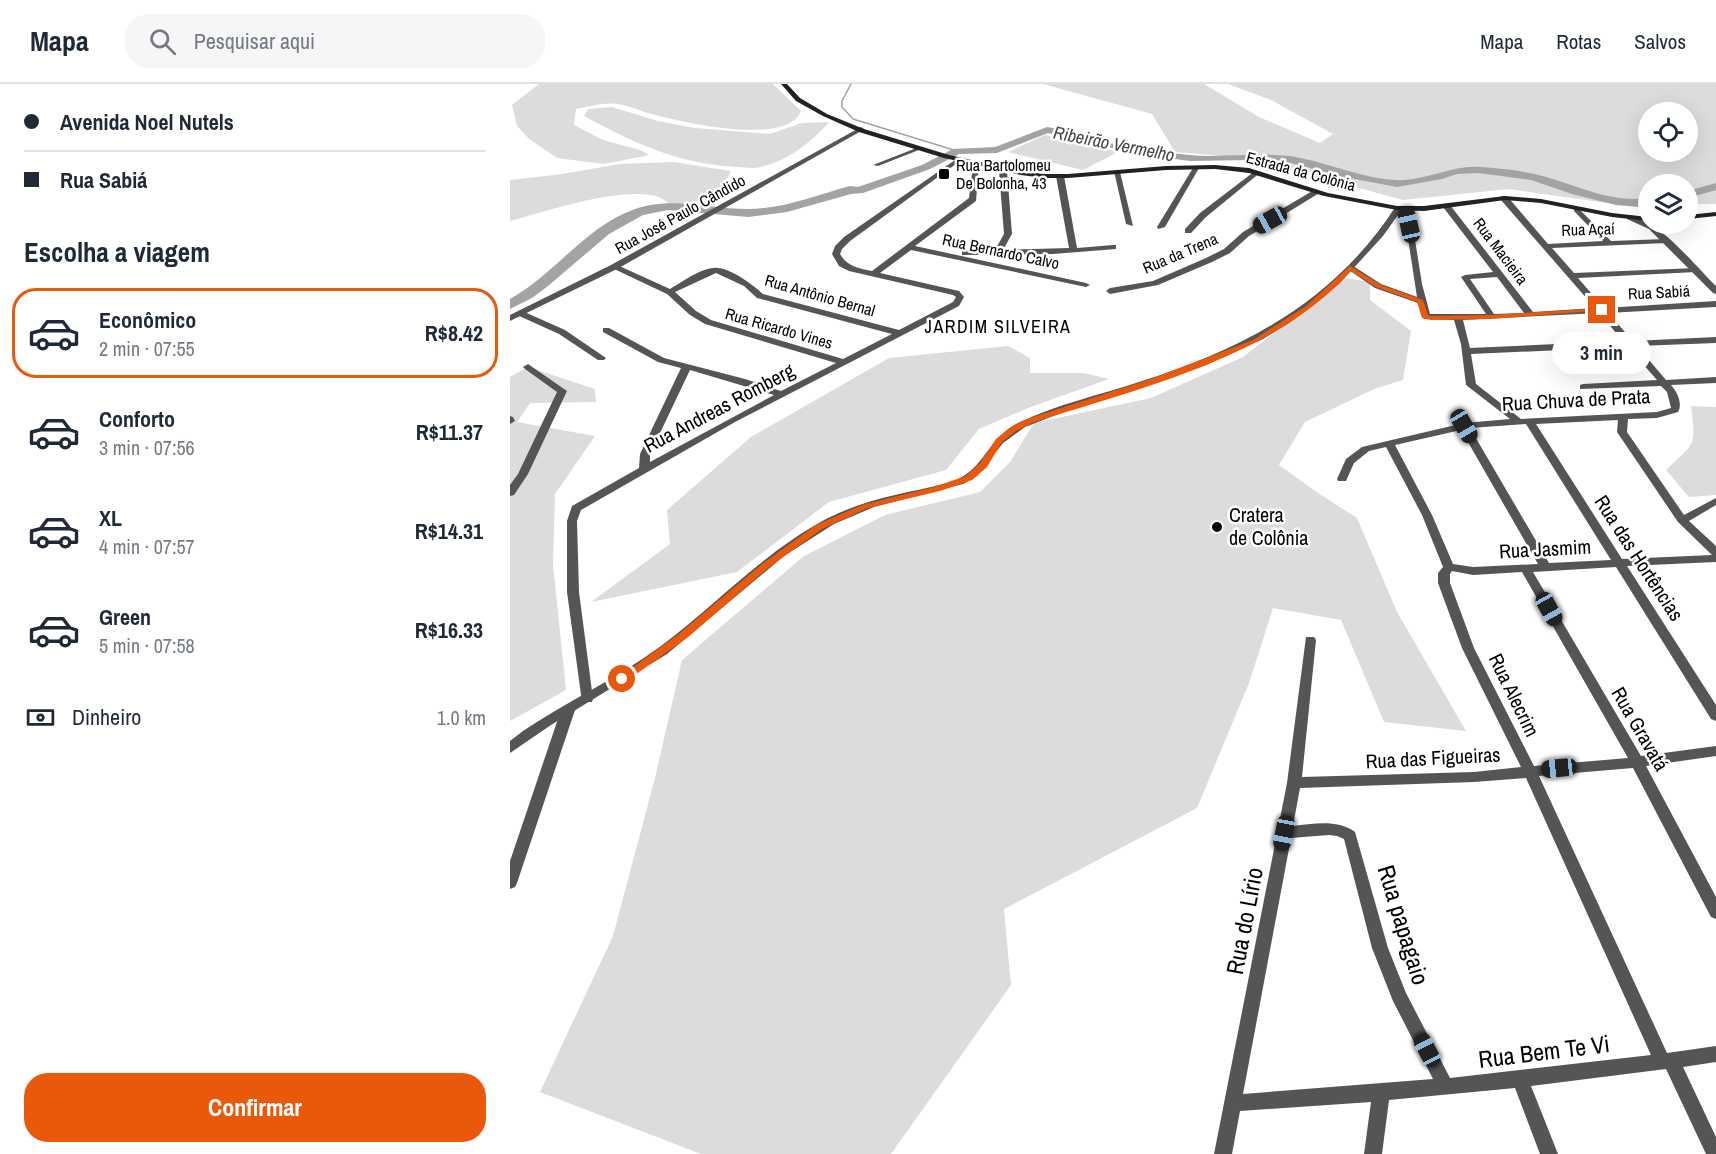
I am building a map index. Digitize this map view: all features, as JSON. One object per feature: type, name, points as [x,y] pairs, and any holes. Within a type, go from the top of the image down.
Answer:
[{"type":"main road","name":"Estrada da Colônia","points":[[784,84],[796,99],[815,111],[861,129],[948,157],[1004,171],[1060,176],[1196,168],[1237,168],[1257,172],[1317,192],[1402,208],[1447,207],[1504,198],[1630,217]]},
{"type":"main road","points":[[1698,216],[1716,213]]},
{"type":"street","name":"Rua José Paulo Cândido","points":[[510,318],[614,267],[861,129]]},
{"type":"street","points":[[876,165],[921,148]]},
{"type":"street","points":[[958,160],[841,244],[836,254],[842,264],[872,274],[909,247],[973,199],[976,165]]},
{"type":"street","points":[[1161,227],[1196,168]]},
{"type":"street","points":[[997,252],[1008,234],[1004,171]]},
{"type":"street","points":[[1116,172],[1130,224]]},
{"type":"street","points":[[1188,231],[1203,215],[1257,172]]},
{"type":"street","points":[[1060,176],[1073,249]]},
{"type":"street","name":"Rua da Trena","points":[[1110,291],[1155,282],[1209,260],[1227,251],[1246,234],[1317,192]]},
{"type":"street","points":[[1504,198],[1664,383]]},
{"type":"street","name":"Rua Macieira","points":[[1447,207],[1530,314]]},
{"type":"street","points":[[510,748],[568,710],[622,679],[684,636],[765,566],[819,527],[865,506],[937,489],[969,478],[984,465],[999,440],[1013,429],[1030,421],[1144,384],[1256,341],[1308,307],[1332,288],[1402,208]]},
{"type":"street","points":[[1350,268],[1378,286],[1420,301],[1416,259],[1402,208]]},
{"type":"street","points":[[1577,209],[1610,244]]},
{"type":"street","points":[[1630,217],[1638,219]]},
{"type":"street","points":[[1661,234],[1716,291]]},
{"type":"street","name":"Rua Açaí","points":[[1546,246],[1666,242]]},
{"type":"street","name":"Rua Bernardo Calvo","points":[[909,247],[1086,285]]},
{"type":"street","points":[[946,254],[1113,247]]},
{"type":"street","name":"Rua Ricardo Vines","points":[[614,267],[670,292],[693,313],[716,326],[844,362]]},
{"type":"street","name":"Rua Antônio Bernal","points":[[670,292],[706,273],[717,270],[747,284],[760,296],[900,333]]},
{"type":"street","points":[[1572,276],[1696,270]]},
{"type":"street","name":"Rua Andreas Romberg","points":[[587,699],[573,591],[572,520],[576,508],[781,394],[956,304],[960,297],[956,293],[872,274]]},
{"type":"street","points":[[1492,317],[1465,277],[1499,274]]},
{"type":"street","points":[[1378,286],[1418,287]]},
{"type":"street","name":"Rua Sabiá","points":[[1420,301],[1425,316],[1458,318],[1716,304]]},
{"type":"street","points":[[520,313],[562,332],[601,358]]},
{"type":"street","points":[[1458,318],[1467,351],[1470,378],[1475,390],[1524,421]]},
{"type":"street","points":[[606,330],[649,355],[781,394]]},
{"type":"street","points":[[1467,351],[1716,340]]},
{"type":"street","points":[[644,469],[645,454],[687,366]]},
{"type":"street","points":[[510,493],[514,479],[562,391],[528,367]]},
{"type":"street","points":[[1583,387],[1716,380]]},
{"type":"street","name":"Rua Chuva de Prata","points":[[1342,479],[1350,460],[1357,454],[1389,443],[1464,426],[1670,413],[1675,410],[1675,400],[1664,383]]},
{"type":"street","points":[[1624,417],[1622,423],[1625,438],[1682,520],[1716,552]]},
{"type":"street","name":"Rua das Hortências","points":[[1524,421],[1662,627],[1716,716]]},
{"type":"street","points":[[1464,426],[1545,566]]},
{"type":"street","name":"Rua Alecrim","points":[[1389,443],[1427,515],[1449,567],[1444,573],[1444,583],[1468,648],[1530,771],[1667,1061],[1715,1154]]},
{"type":"street","points":[[1682,520],[1716,501]]},
{"type":"street","name":"Rua Jasmim","points":[[1449,567],[1473,571],[1716,558]]},
{"type":"street","name":"Rua Gravatá","points":[[1526,568],[1637,762],[1716,912]]},
{"type":"street","name":"Rua do Lírio","points":[[1222,1154],[1294,783],[1310,640]]},
{"type":"street","points":[[510,883],[568,710]]},
{"type":"street","name":"Rua das Figueiras","points":[[1294,783],[1431,779],[1637,762],[1716,751]]},
{"type":"street","name":"Rua papagaio","points":[[1284,833],[1332,829],[1342,830],[1350,836],[1380,948],[1399,996],[1446,1087]]},
{"type":"street","name":"Rua Bem Te Vi","points":[[1233,1103],[1381,1094],[1520,1080],[1716,1054]]},
{"type":"street","points":[[1520,1080],[1549,1154]]},
{"type":"street","points":[[1373,1154],[1381,1094]]},
{"type":"shaded area","points":[[539,84],[773,84],[801,111],[791,122],[775,128],[754,130],[706,126],[617,104],[601,104],[576,109],[574,125],[603,140],[640,150],[649,155],[604,164],[557,158],[529,139],[517,126],[512,105]]},
{"type":"shaded area","points":[[1043,84],[1204,84],[1259,117],[1320,143],[1333,134],[1271,100],[1228,84],[1716,84],[1716,204],[1698,204],[1698,174],[1638,174],[1638,203],[1607,203],[1509,189],[1403,200],[1248,158],[1175,152],[1152,114]]},
{"type":"shaded area","points":[[612,107],[658,121],[695,128],[770,134],[802,123],[829,122],[807,144],[789,156],[770,164],[751,168],[695,162],[676,157],[621,135],[584,116],[588,109]]},
{"type":"shaded area","points":[[1045,135],[1118,152],[1083,170],[1008,152]]},
{"type":"shaded area","points":[[674,162],[731,171],[720,196],[679,211],[656,196],[622,195],[583,201],[510,221],[510,180],[620,164]]},
{"type":"shaded area","points":[[1345,278],[1370,282],[1370,300],[1411,331],[1403,380],[1374,389],[1305,422],[1279,465],[1357,518],[1397,612],[1466,731],[1384,722],[1341,620],[1273,608],[1249,683],[1197,808],[1004,909],[1011,985],[891,1154],[701,1154],[540,1092],[613,936],[655,778],[682,660],[804,556],[885,515],[980,492],[1010,462],[1034,423],[1151,398],[1243,357]]},
{"type":"shaded area","points":[[1008,346],[1030,358],[1030,373],[1084,373],[1109,379],[1028,408],[979,429],[946,470],[829,502],[737,572],[591,602],[670,544],[667,510],[751,437],[889,358]]},
{"type":"shaded area","points":[[528,367],[595,389],[596,402],[530,403],[517,422],[595,436],[555,494],[553,565],[566,690],[510,721],[510,377]]},
{"type":"shaded area","points":[[1691,406],[1716,407],[1716,495],[1689,497],[1666,470],[1692,443]]},
{"type":"waterway","points":[[851,84],[842,101],[842,107],[853,119],[957,151]]},
{"type":"waterway","name":"Ribeirão Vermelho","points":[[510,305],[543,283],[604,231],[639,212],[668,206],[748,213],[787,208],[850,190],[859,191],[926,167],[957,151],[997,150],[1047,130],[1138,151],[1190,158],[1252,157],[1291,160],[1344,174],[1397,184],[1442,176],[1455,171],[1478,170],[1533,177],[1576,192],[1616,201],[1638,203]]},
{"type":"waterway","name":"Ribeirão Vermelho","points":[[1698,192],[1716,186]]},
{"type":"place","name":"Rua Bartolomeu De Bolonha, 43","points":[[944,174]]},
{"type":"place","name":"Cratera de Colônia","points":[[1217,527]]},
{"type":"district","name":"JARDIM SILVEIRA","points":[[998,327]]},
{"type":"route","points":[[622,679],[684,636],[765,566],[819,527],[865,506],[937,489],[969,478],[984,465],[999,440],[1013,429],[1030,421],[1089,400],[1157,380],[1246,346],[1277,329],[1308,307],[1332,288],[1350,268],[1378,286],[1420,301],[1425,316],[1436,319],[1602,310]]}]
